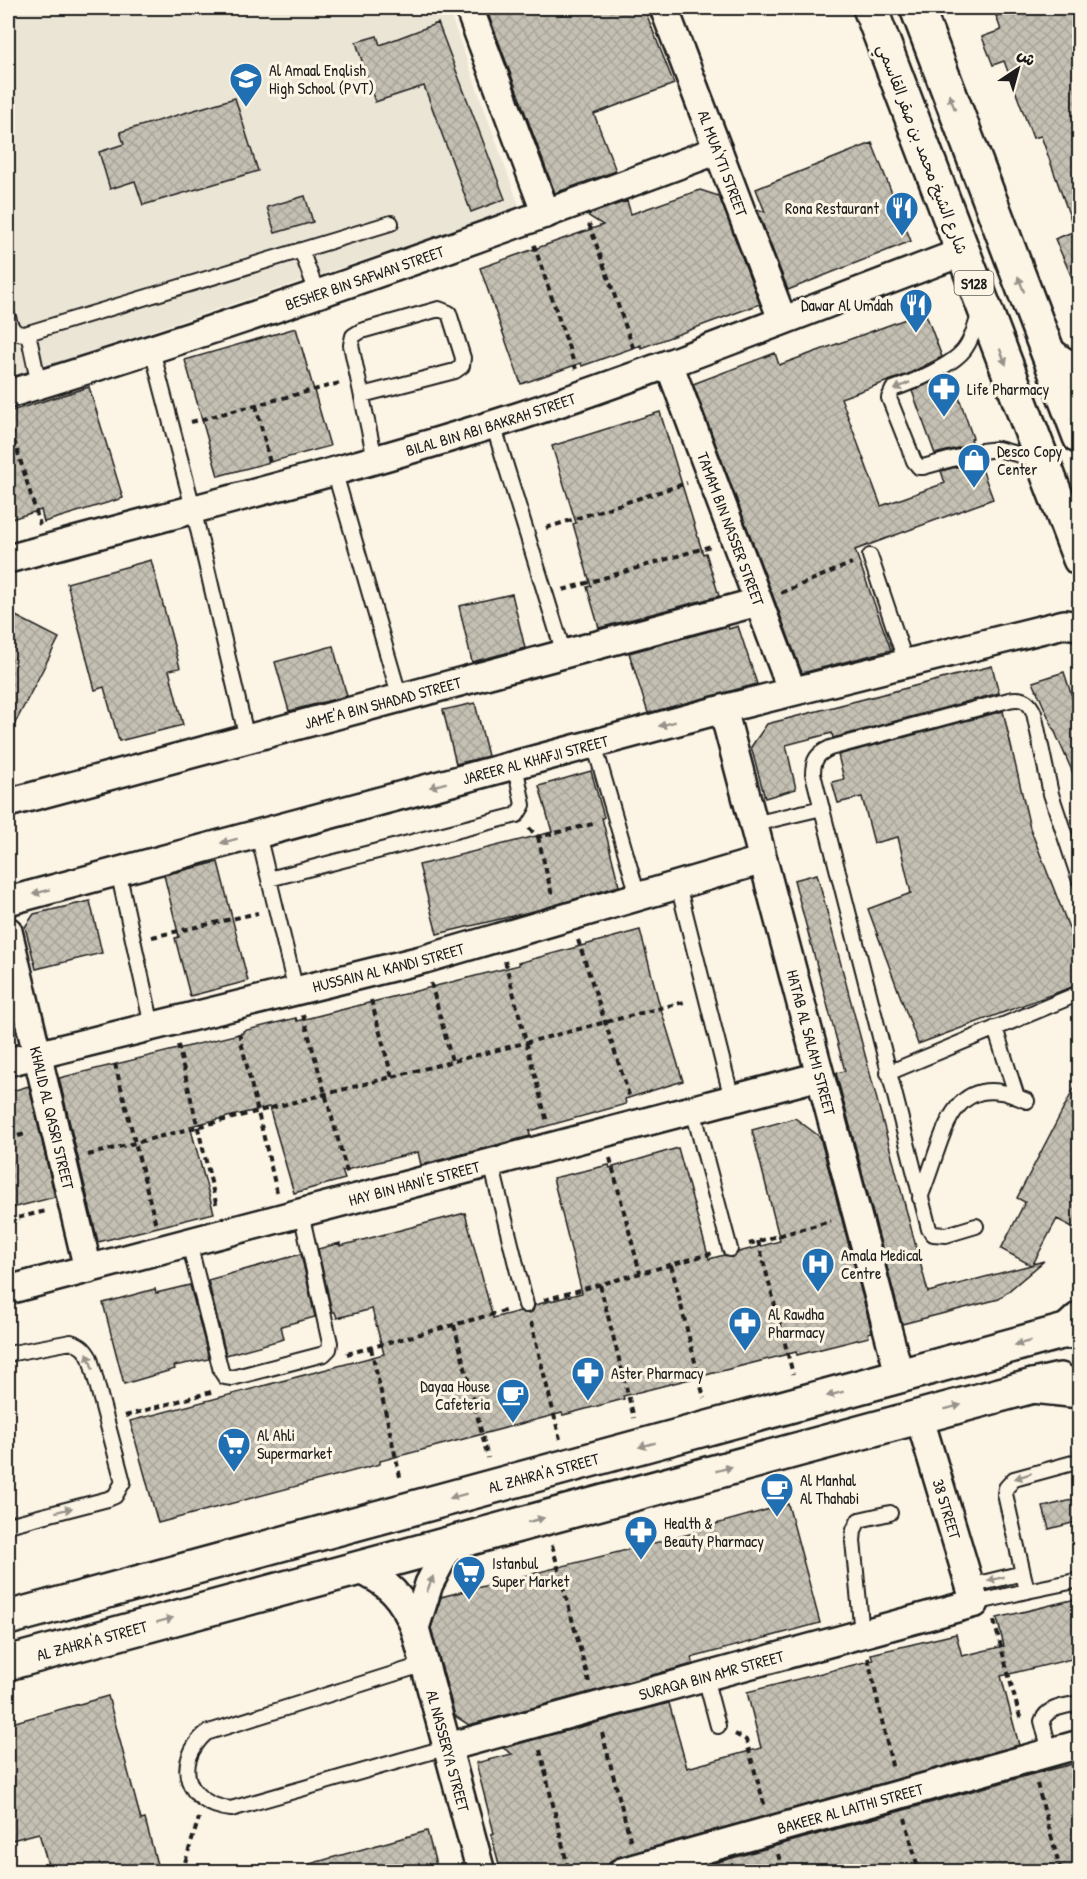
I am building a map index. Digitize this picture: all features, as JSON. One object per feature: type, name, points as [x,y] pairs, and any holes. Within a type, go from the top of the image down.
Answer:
[{"type":"main road","name":"شارع الشيخ محمد بن صقر القاسمي","points":[[870,8],[1080,559]]},
{"type":"main road","points":[[898,8],[921,50],[941,70]]},
{"type":"main road","name":"S128","points":[[917,8],[1079,436]]},
{"type":"main road","name":"AL ZAHRA'A STREET","points":[[8,1618],[900,1377],[1075,1326]]},
{"type":"main road","name":"AL ZAHRA'A STREET","points":[[8,1663],[919,1416],[1080,1376]]},
{"type":"main road","points":[[1033,1386],[1080,1391]]},
{"type":"street","points":[[468,8],[536,218]]},
{"type":"street","name":"AL MUA'YTI STREET","points":[[664,8],[782,320]]},
{"type":"street","name":"BESHER BIN SAFWAN STREET","points":[[8,394],[152,350],[318,295],[536,218],[718,150]]},
{"type":"street","name":"BILAL BIN ABI BAKRAH STREET","points":[[8,559],[375,459],[493,424],[669,364],[963,252]]},
{"type":"street","points":[[1046,348],[1063,361],[1080,368]]},
{"type":"street","name":"TAMAM BIN NASSER STREET","points":[[669,364],[792,691]]},
{"type":"street","name":"JAME'A BIN SHADAD STREET","points":[[8,803],[758,602]]},
{"type":"street","name":"JAREER AL KHAFJI STREET","points":[[8,901],[723,709],[1074,618]]},
{"type":"street","name":"HATAB AL SALAMI STREET","points":[[723,709],[900,1377]]},
{"type":"street","name":"HUSSAIN AL KANDI STREET","points":[[8,1062],[425,959],[763,860]]},
{"type":"street","name":"KHALID AL QASRI STREET","points":[[8,931],[88,1269]]},
{"type":"street","name":"HAY BIN HANI'E STREET","points":[[8,1290],[820,1076]]},
{"type":"street","name":"38 STREET","points":[[919,1416],[972,1594]]},
{"type":"street","points":[[415,1628],[429,1584],[450,1544]]},
{"type":"street","name":"AL NASSERYA STREET","points":[[358,1569],[377,1577],[394,1591],[407,1608],[415,1628],[481,1872]]},
{"type":"street","name":"SURAQA BIN AMR STREET","points":[[448,1747],[862,1634],[972,1594]]},
{"type":"street","name":"BAKEER AL LAITHI STREET","points":[[622,1872],[1080,1744]]},
{"type":"lane","points":[[8,317],[12,330],[17,333],[28,333],[391,223]]},
{"type":"lane","points":[[301,250],[318,295]]},
{"type":"lane","points":[[982,304],[971,338],[962,353],[947,364],[893,389],[889,398],[914,461],[919,467],[989,449],[998,449],[1044,462]]},
{"type":"lane","points":[[362,395],[455,370],[462,366],[463,358],[449,313],[439,309],[356,333],[351,340],[351,345],[375,459]]},
{"type":"lane","points":[[28,333],[39,385]]},
{"type":"lane","points":[[152,350],[193,508],[247,739]]},
{"type":"lane","points":[[493,424],[564,654]]},
{"type":"lane","points":[[334,470],[400,698]]},
{"type":"lane","points":[[870,556],[906,663]]},
{"type":"lane","points":[[976,1226],[946,1235],[933,1234],[929,1229],[822,808],[813,765],[816,757],[822,752],[1009,699],[1025,700],[1034,713],[1051,794],[1080,881]]},
{"type":"lane","points":[[594,744],[638,896]]},
{"type":"lane","points":[[269,879],[517,815],[523,805],[515,765]]},
{"type":"lane","points":[[754,824],[822,808]]},
{"type":"lane","points":[[258,834],[296,991]]},
{"type":"lane","points":[[118,871],[133,941],[162,1024]]},
{"type":"lane","points":[[678,885],[732,1100]]},
{"type":"lane","points":[[888,1072],[1080,993]]},
{"type":"lane","points":[[920,1197],[946,1124],[959,1105],[968,1098],[991,1091],[1022,1099],[995,1028]]},
{"type":"lane","points":[[693,1110],[730,1249]]},
{"type":"lane","points":[[491,1163],[526,1305]]},
{"type":"lane","points":[[189,1243],[225,1377],[232,1378],[324,1354],[329,1349],[330,1343],[292,1216]]},
{"type":"lane","points":[[8,1525],[108,1499],[116,1496],[123,1482],[86,1350],[79,1344],[71,1342],[9,1349]]},
{"type":"lane","points":[[1027,1591],[1006,1500],[1006,1488],[1009,1482],[1020,1477],[1080,1461]]},
{"type":"lane","points":[[862,1634],[854,1530],[859,1520],[890,1513]]},
{"type":"lane","points":[[972,1594],[1023,1573]]},
{"type":"lane","points":[[972,1594],[1027,1591],[1080,1580]]},
{"type":"lane","points":[[425,1664],[206,1733],[196,1742],[189,1754],[186,1767],[189,1781],[195,1793],[205,1802],[217,1808],[231,1809],[448,1747]]},
{"type":"lane","points":[[705,1677],[718,1726]]},
{"type":"lane","points":[[1050,1752],[1043,1727],[1044,1716],[1053,1710],[1080,1703]]},
{"type":"path","points":[[581,201],[642,373]]},
{"type":"path","points":[[536,218],[584,394]]},
{"type":"path","points":[[172,427],[358,378]]},
{"type":"path","points":[[255,405],[276,486]]},
{"type":"path","points":[[8,420],[47,548]]},
{"type":"path","points":[[527,534],[711,476]]},
{"type":"path","points":[[546,595],[735,539]]},
{"type":"path","points":[[758,602],[870,556]]},
{"type":"path","points":[[517,815],[538,837],[564,918],[605,1022],[639,1124]]},
{"type":"path","points":[[538,837],[616,818]]},
{"type":"path","points":[[133,941],[277,909]]},
{"type":"path","points":[[498,937],[553,1147]]},
{"type":"path","points":[[425,959],[452,1061]]},
{"type":"path","points":[[364,974],[392,1077]]},
{"type":"path","points":[[296,991],[354,1199]]},
{"type":"path","points":[[63,1161],[706,996]]},
{"type":"path","points":[[232,1006],[258,1111],[292,1216]]},
{"type":"path","points":[[162,1024],[197,1127],[224,1233]]},
{"type":"path","points":[[108,1037],[163,1250]]},
{"type":"path","points":[[604,1134],[640,1274]]},
{"type":"path","points":[[8,1220],[73,1205]]},
{"type":"path","points":[[324,1354],[333,1358],[857,1214]]},
{"type":"path","points":[[758,1241],[801,1403]]},
{"type":"path","points":[[671,1265],[712,1427]]},
{"type":"path","points":[[600,1285],[641,1446]]},
{"type":"path","points":[[526,1305],[567,1466]]},
{"type":"path","points":[[454,1325],[495,1486]]},
{"type":"path","points":[[371,1348],[408,1510]]},
{"type":"path","points":[[107,1420],[220,1389],[232,1378]]},
{"type":"path","points":[[862,1634],[898,1794],[919,1872]]},
{"type":"path","points":[[534,1724],[569,1872]]},
{"type":"path","points":[[718,1726],[746,1740],[783,1872]]},
{"type":"path","points":[[182,1872],[205,1802]]},
{"type":"shaded area","name":"Al Amaal English High School (PVT)","points":[[8,8],[448,8],[520,208],[8,379]]},
{"type":"building","points":[[486,8],[644,8],[674,84],[594,114],[616,171],[555,193]]},
{"type":"building","points":[[1019,8],[1080,8],[1080,296],[1055,239],[1075,231],[1041,136],[1033,138],[1004,61],[993,65],[982,37],[1001,30],[996,16]]},
{"type":"building","points":[[438,23],[505,199],[471,212],[424,86],[375,102],[356,42],[377,36],[380,45]]},
{"type":"building","points":[[235,98],[258,171],[143,205],[135,181],[110,189],[99,152],[124,144],[120,132]]},
{"type":"building","points":[[872,143],[911,241],[788,290],[757,209],[765,212],[756,189]]},
{"type":"building","points":[[700,190],[719,196],[760,304],[641,348],[641,345],[521,384],[480,268],[603,225],[587,215],[627,201],[631,214]]},
{"type":"building","points":[[305,196],[313,222],[275,233],[267,207]]},
{"type":"building","points":[[925,312],[942,357],[908,374],[841,398],[881,506],[945,483],[941,471],[979,461],[993,499],[855,550],[891,650],[802,673],[693,384],[775,353],[779,365]]},
{"type":"building","points":[[296,328],[330,446],[218,476],[185,360]]},
{"type":"building","name":"Life Pharmacy","points":[[948,374],[952,384],[954,383],[973,444],[935,454],[912,391]]},
{"type":"building","points":[[89,387],[123,498],[44,522],[41,510],[8,520],[8,412]]},
{"type":"building","points":[[660,412],[703,554],[706,553],[719,596],[599,628],[587,587],[591,586],[573,524],[576,523],[552,446]]},
{"type":"building","points":[[151,560],[180,668],[169,670],[183,725],[119,741],[104,687],[95,690],[67,583]]},
{"type":"building","points":[[512,594],[525,648],[472,662],[459,606]]},
{"type":"building","points":[[8,612],[59,638],[8,737]]},
{"type":"building","points":[[728,626],[729,629],[738,626],[757,684],[648,713],[629,653]]},
{"type":"building","points":[[333,646],[347,696],[289,711],[275,662]]},
{"type":"building","points":[[992,666],[999,693],[833,738],[832,733],[786,745],[796,789],[765,798],[751,747],[767,724]]},
{"type":"building","points":[[1064,672],[1080,721],[1080,789],[1033,682]]},
{"type":"building","points":[[475,703],[488,756],[456,764],[443,710]]},
{"type":"building","points":[[1003,711],[1030,828],[1080,956],[1080,984],[918,1044],[868,909],[911,893],[898,837],[874,843],[862,797],[838,803],[832,782],[844,779],[838,755]]},
{"type":"building","points":[[591,771],[619,886],[538,910],[437,934],[419,865],[552,832],[539,786]]},
{"type":"building","points":[[218,862],[248,981],[190,996],[175,938],[179,937],[164,875]]},
{"type":"building","points":[[817,874],[928,1292],[1031,1265],[1001,1249],[1025,1202],[1017,1198],[1080,1077],[1080,1231],[1057,1219],[1033,1264],[1044,1261],[999,1299],[902,1324],[836,1073],[845,1071],[794,880]]},
{"type":"building","points":[[90,901],[102,953],[36,969],[25,927],[34,914]]},
{"type":"building","points":[[640,930],[683,1081],[625,1099],[626,1104],[529,1131],[530,1136],[421,1165],[418,1152],[342,1171],[345,1179],[294,1193],[269,1107],[190,1126],[214,1213],[98,1242],[59,1078],[519,965],[518,963]]},
{"type":"building","points":[[29,1086],[55,1197],[8,1209],[8,1092]]},
{"type":"building","points":[[795,1118],[820,1137],[872,1332],[868,1333],[869,1337],[797,1355],[796,1352],[623,1396],[624,1399],[380,1461],[380,1464],[158,1523],[130,1421],[384,1354],[372,1309],[337,1318],[335,1312],[332,1312],[318,1249],[340,1243],[340,1246],[465,1213],[493,1318],[520,1311],[529,1314],[535,1305],[582,1293],[553,1178],[609,1165],[610,1168],[678,1148],[709,1259],[724,1255],[733,1257],[739,1252],[780,1241],[752,1130]]},
{"type":"building","points":[[301,1254],[315,1317],[281,1326],[284,1339],[226,1355],[208,1280]]},
{"type":"building","points":[[190,1285],[209,1359],[174,1366],[175,1369],[124,1384],[103,1303],[155,1289],[156,1293]]},
{"type":"building","points":[[1080,1498],[1080,1521],[1049,1529],[1043,1507]]},
{"type":"building","points":[[788,1504],[820,1623],[691,1658],[693,1664],[469,1725],[455,1716],[431,1628],[441,1597],[694,1533],[694,1530]]},
{"type":"building","points":[[1080,1598],[1080,1657],[1001,1676],[1019,1745],[618,1857],[610,1861],[607,1872],[501,1872],[491,1834],[494,1833],[476,1763],[512,1754],[503,1748],[669,1703],[687,1768],[761,1748],[747,1692],[873,1660],[871,1654],[956,1634],[962,1656],[1004,1646],[997,1618]]},
{"type":"building","points":[[108,1696],[141,1820],[145,1819],[159,1872],[50,1872],[39,1833],[8,1841],[8,1724]]},
{"type":"building","points":[[1080,1762],[1080,1872],[682,1872],[1033,1774]]},
{"type":"building","points":[[427,1831],[438,1872],[307,1872],[306,1865]]},
{"type":"place","name":"Al Amaal English High School (PVT)","points":[[246,108]]},
{"type":"place","name":"Rona Restaurant","points":[[902,237]]},
{"type":"place","name":"Dawar Al Umdah","points":[[916,334]]},
{"type":"place","name":"Life Pharmacy","points":[[944,418]]},
{"type":"place","name":"Desco Copy Center","points":[[974,489]]},
{"type":"place","name":"Amala Medical Centre","points":[[818,1293]]},
{"type":"place","name":"Al Rawdha Pharmacy","points":[[745,1352]]},
{"type":"place","name":"Aster Pharmacy","points":[[588,1402]]},
{"type":"place","name":"Dayaa House Cafeteria","points":[[513,1424]]},
{"type":"place","name":"Al Ahli Supermarket","points":[[234,1473]]},
{"type":"place","name":"Al Manhal Al Thahabi","points":[[777,1518]]},
{"type":"place","name":"Health & Beauty Pharmacy","points":[[641,1561]]},
{"type":"place","name":"Istanbul Super Market","points":[[469,1601]]}]
